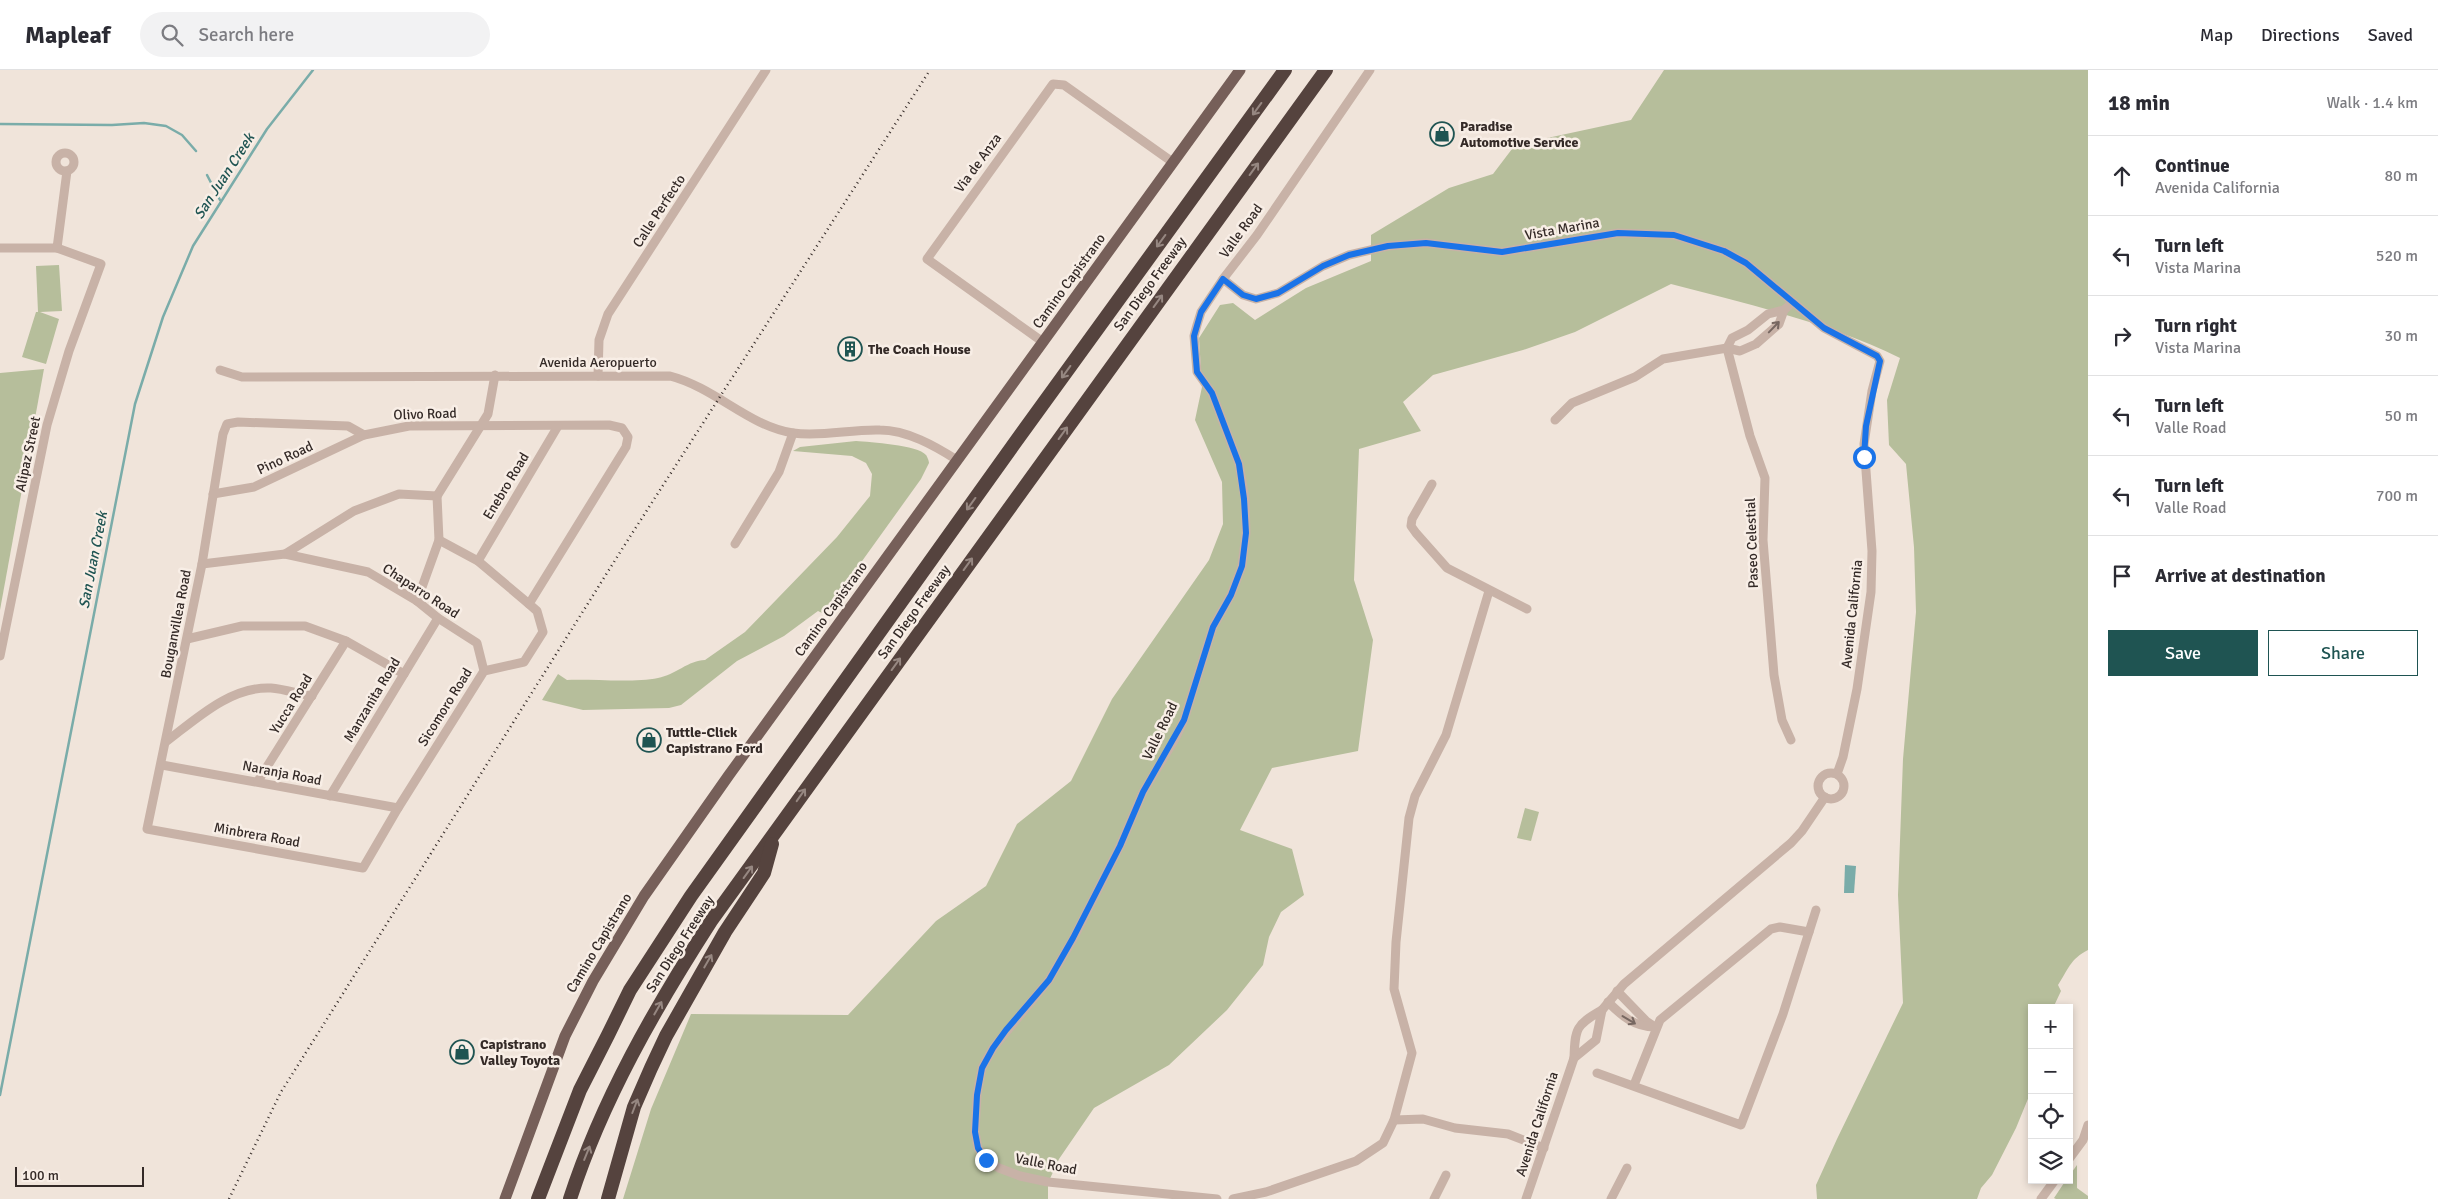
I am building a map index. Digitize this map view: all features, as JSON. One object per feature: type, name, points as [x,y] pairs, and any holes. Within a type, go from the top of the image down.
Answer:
[{"type":"highway","name":"San Diego Freeway","points":[[538,1199],[580,1090],[611,1027],[630,990],[691,896],[1285,70]]},
{"type":"highway","name":"San Diego Freeway","points":[[570,1199],[596,1131],[636,1047],[711,922],[1326,70]]},
{"type":"highway","points":[[608,1199],[634,1108],[651,1068],[666,1036],[725,932],[764,873],[774,836]]},
{"type":"main road","name":"Camino Capistrano","points":[[505,1199],[565,1036],[608,954],[644,896],[729,775],[1096,271],[1171,162],[1240,70]]},
{"type":"street","name":"Calle Perfecto","points":[[598,376],[600,340],[608,314],[766,70]]},
{"type":"street","name":"Valle Road","points":[[1217,1199],[1093,1187],[1020,1176],[986,1160],[978,1148],[975,1132],[977,1095],[982,1068],[993,1048],[1049,980],[1073,938],[1120,846],[1143,792],[1184,720],[1213,627],[1231,595],[1242,566],[1246,533],[1239,464],[1212,393],[1197,372],[1194,336],[1201,312],[1223,279],[1257,235],[1370,70]]},
{"type":"street","name":"Via de Anza","points":[[1043,342],[927,259],[974,190],[1053,84],[1064,85],[1171,162]]},
{"type":"street","points":[[0,248],[57,248],[67,170]]},
{"type":"street","name":"Vista Marina","points":[[1223,279],[1243,295],[1256,299],[1278,293],[1323,266],[1349,255],[1388,246],[1426,243],[1502,252],[1618,233],[1674,235],[1724,251],[1746,263],[1824,328],[1877,356],[1880,361],[1879,366]]},
{"type":"street","name":"Alipaz Street","points":[[0,656],[47,425],[69,351],[101,264],[57,248]]},
{"type":"street","points":[[1727,348],[1732,338],[1748,330],[1768,314],[1784,310],[1793,302]]},
{"type":"street","points":[[1555,420],[1572,403],[1635,377],[1663,359],[1727,348],[1740,351],[1756,344],[1779,324],[1784,310]]},
{"type":"street","points":[[1748,330],[1756,344]]},
{"type":"street","name":"Paseo Celestial","points":[[1727,348],[1750,436],[1765,478],[1764,540],[1774,675],[1782,720],[1791,740]]},
{"type":"street","name":"Avenida California","points":[[1526,1199],[1574,1058],[1576,1029],[1583,1021],[1602,1010],[1617,991],[1791,843],[1802,831],[1825,797],[1838,796],[1843,792],[1844,785],[1837,774],[1843,757],[1854,705],[1871,592],[1872,551],[1864,444],[1872,391],[1879,366]]},
{"type":"street","name":"Avenida Aeropuerto","points":[[220,370],[242,376],[661,376],[688,380],[720,397],[756,421],[793,433],[824,434],[882,430],[922,441],[957,460]]},
{"type":"street","points":[[417,601],[439,540],[437,496],[488,414],[495,375]]},
{"type":"street","name":"Bouganvillea Road","points":[[147,829],[188,639],[223,434],[227,424],[238,422],[348,426],[364,435]]},
{"type":"street","name":"Olivo Road","points":[[364,435],[409,426],[609,424],[622,428],[626,432],[628,437],[626,447],[529,604]]},
{"type":"street","name":"Enebro Road","points":[[478,561],[558,426]]},
{"type":"street","points":[[735,544],[779,472],[793,433]]},
{"type":"street","name":"Pino Road","points":[[213,494],[254,487],[364,435]]},
{"type":"street","points":[[1432,484],[1416,508],[1411,526],[1447,568],[1527,610]]},
{"type":"street","points":[[285,554],[354,510],[399,494],[437,496]]},
{"type":"street","points":[[439,540],[478,561],[529,604]]},
{"type":"street","name":"Chaparro Road","points":[[202,564],[285,554],[368,572],[417,601],[438,618],[477,643],[484,671]]},
{"type":"street","points":[[1233,1199],[1266,1192],[1356,1161],[1383,1143],[1394,1120],[1412,1053],[1394,989],[1396,942],[1409,818],[1415,796],[1446,736],[1489,591]]},
{"type":"street","name":"Sicomoro Road","points":[[362,868],[484,671],[524,662],[544,632],[537,611],[529,604]]},
{"type":"street","name":"Manzanita Road","points":[[330,796],[438,618]]},
{"type":"street","points":[[188,639],[242,626],[305,626],[346,641],[404,674]]},
{"type":"street","name":"Yucca Road","points":[[258,781],[346,641]]},
{"type":"street","points":[[167,741],[205,712],[237,694],[270,688],[312,696]]},
{"type":"street","name":"Naranja Road","points":[[162,765],[398,808]]},
{"type":"street","points":[[1825,797],[1818,788],[1821,778],[1831,773],[1837,774]]},
{"type":"street","name":"Minbrera Road","points":[[147,829],[362,868]]},
{"type":"street","points":[[1597,1072],[1741,1125],[1783,1014],[1816,910]]},
{"type":"street","points":[[1634,1085],[1651,1045],[1655,1028],[1660,1020],[1771,928],[1780,927],[1809,932]]},
{"type":"street","points":[[1617,991],[1655,1028]]},
{"type":"street","points":[[1608,1002],[1622,1016],[1634,1024],[1655,1028]]},
{"type":"street","name":"Avenida California","points":[[1574,1058],[1596,1040],[1602,1010]]},
{"type":"street","points":[[1394,1120],[1423,1119],[1455,1128],[1508,1134],[1544,1148]]},
{"type":"street","points":[[2073,1154],[2085,1141],[2088,1125]]},
{"type":"street","points":[[1611,1199],[1628,1168]]},
{"type":"street","points":[[1434,1199],[1446,1175]]},
{"type":"street","points":[[2041,1199],[2051,1184]]},
{"type":"green space","points":[[1664,70],[2088,70],[2088,950],[2077,957],[2067,970],[2058,985],[2061,991],[2055,1004],[2028,1004],[2028,1099],[2016,1128],[1992,1175],[1981,1188],[1977,1199],[1817,1199],[1816,1185],[1903,1003],[1898,895],[1903,759],[1916,612],[1914,547],[1906,464],[1889,445],[1887,400],[1900,358],[1817,324],[1671,284],[1575,332],[1523,350],[1433,375],[1403,402],[1421,431],[1359,449],[1354,580],[1373,640],[1358,751],[1272,768],[1240,830],[1292,849],[1304,895],[1281,912],[1269,937],[1263,965],[1227,1010],[1169,1065],[1094,1108],[1059,1159],[1048,1183],[1048,1199],[623,1199],[651,1109],[691,1014],[848,1015],[936,921],[986,886],[1017,824],[1071,781],[1112,699],[1209,560],[1223,524],[1222,482],[1195,420],[1202,387],[1199,338],[1220,305],[1233,303],[1255,320],[1306,288],[1371,261],[1371,235],[1449,188],[1493,174],[1515,145],[1631,120]]},
{"type":"green space","points":[[59,265],[62,311],[40,312],[59,319],[46,364],[22,357],[36,312],[38,312],[36,266]]},
{"type":"green space","points":[[44,369],[0,610],[0,373]]},
{"type":"green space","points":[[856,441],[914,449],[926,455],[929,463],[921,479],[824,614],[818,611],[784,636],[737,661],[681,705],[669,708],[583,710],[542,700],[558,674],[567,680],[626,681],[658,678],[693,662],[705,660],[745,632],[837,537],[870,496],[872,474],[866,463],[852,456],[793,451],[800,447]]},
{"type":"green space","points":[[1525,808],[1539,812],[1531,841],[1517,838]]},
{"type":"green space","points":[[2077,1165],[2077,1188],[2088,1196],[2088,1199],[2054,1198],[2063,1184],[2073,1184],[2073,1170]]},
{"type":"water","points":[[1845,865],[1856,866],[1854,893],[1844,893]]},
{"type":"waterway","name":"San Juan Creek","points":[[0,1095],[135,404],[163,317],[193,246],[267,129],[313,70]]},
{"type":"waterway","points":[[0,124],[112,125],[144,123],[166,126],[182,135],[196,151]]},
{"type":"waterway","points":[[207,175],[220,200]]},
{"type":"railway","points":[[229,1199],[281,1092],[624,546],[930,70]]},
{"type":"place","name":"Paradise Automotive Service","points":[[1442,134]]},
{"type":"place","name":"The Coach House","points":[[850,349]]},
{"type":"place","name":"Tuttle-Click Capistrano Ford","points":[[649,740]]},
{"type":"place","name":"Capistrano Valley Toyota","points":[[462,1052]]},
{"type":"route","points":[[986,1160],[978,1148],[975,1132],[977,1095],[982,1068],[1006,1030],[1049,980],[1073,938],[1120,846],[1143,792],[1175,739],[1184,720],[1213,627],[1231,595],[1242,566],[1246,533],[1239,464],[1212,393],[1197,372],[1194,336],[1201,312],[1223,279],[1236,291],[1256,299],[1278,293],[1323,266],[1349,255],[1388,246],[1426,243],[1463,249],[1502,252],[1618,233],[1674,235],[1700,242],[1724,251],[1746,263],[1824,328],[1877,356],[1880,361],[1872,391],[1866,426],[1864,457]]}]
